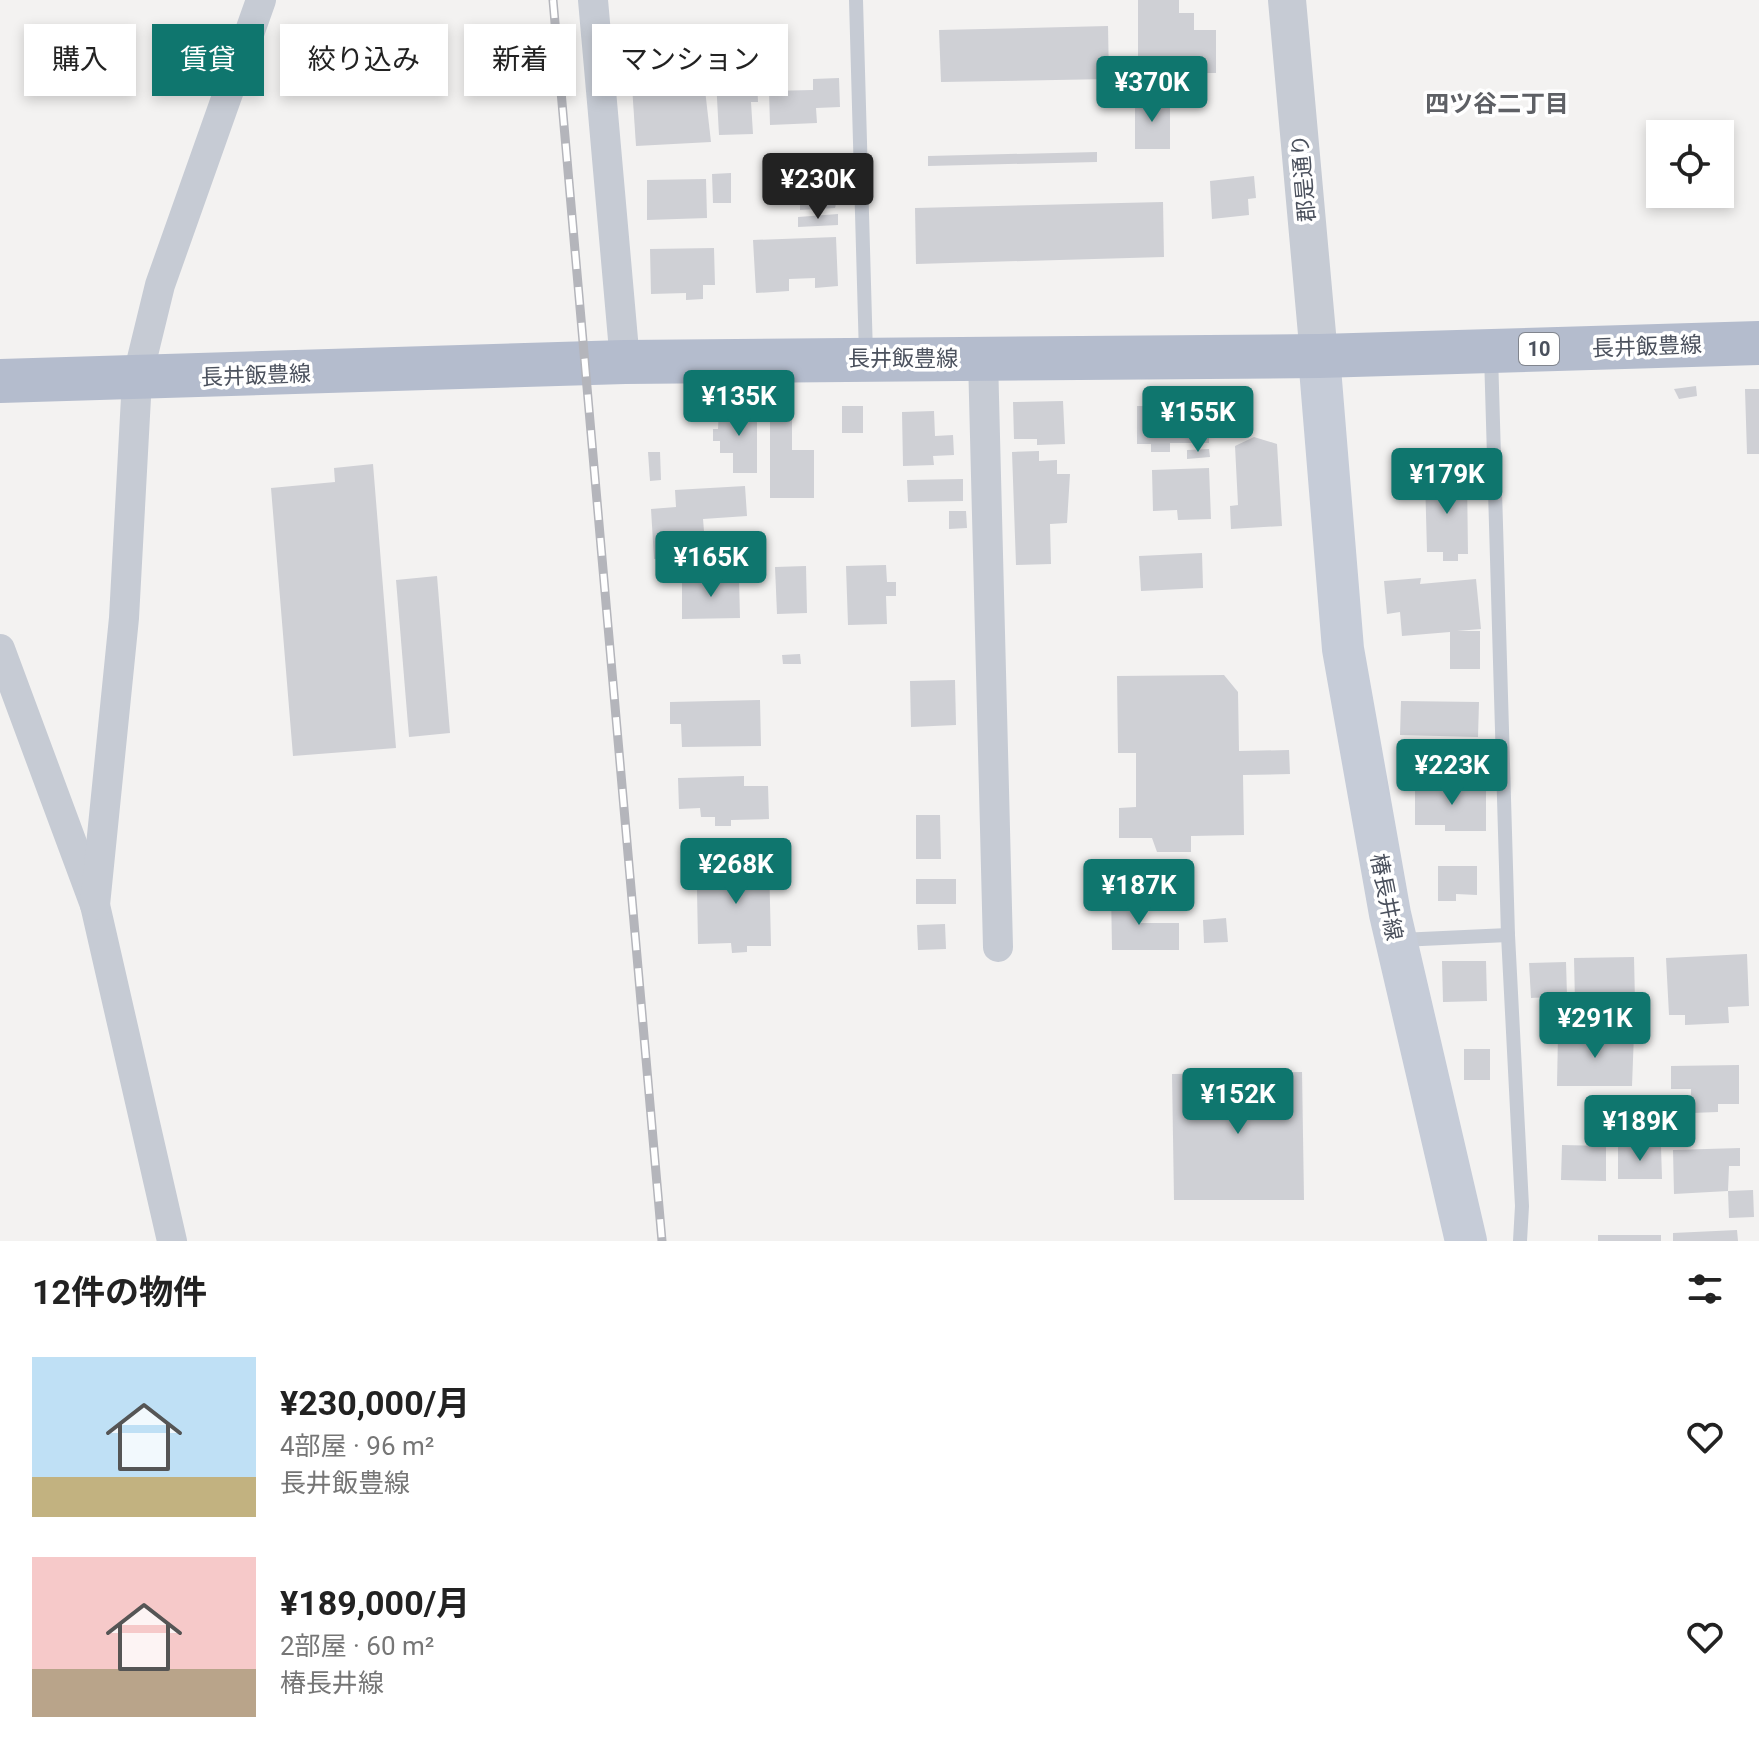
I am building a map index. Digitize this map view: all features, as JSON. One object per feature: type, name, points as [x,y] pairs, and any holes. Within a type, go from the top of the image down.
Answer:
[{"type":"main road","name":"長井飯豊線","points":[[0,381],[625,362],[1319,356],[1759,343]]},
{"type":"main road","name":"椿長井線","points":[[1319,356],[1343,649],[1395,940],[1466,1241]]},
{"type":"street","points":[[95,905],[124,618],[137,379],[160,285],[261,0]]},
{"type":"street","points":[[593,0],[625,362]]},
{"type":"street","name":"郡是通り","points":[[1287,0],[1319,356]]},
{"type":"street","points":[[983,358],[998,947]]},
{"type":"street","points":[[1,654],[95,905],[172,1241]]},
{"type":"lane","points":[[856,0],[866,358]]},
{"type":"lane","points":[[1491,350],[1508,935],[1522,1206],[1520,1241]]},
{"type":"lane","points":[[1395,940],[1508,935]]},
{"type":"building","points":[[1138,0],[1179,0],[1179,13],[1194,13],[1194,30],[1216,30],[1216,73],[1138,73]]},
{"type":"building","points":[[1108,26],[1109,79],[941,82],[939,30]]},
{"type":"building","points":[[839,78],[840,107],[816,108],[817,123],[770,125],[769,96],[788,96],[788,91],[813,90],[813,79]]},
{"type":"building","points":[[633,96],[706,96],[711,142],[636,146]]},
{"type":"building","points":[[717,96],[758,96],[758,102],[751,102],[753,134],[719,135]]},
{"type":"building","points":[[1135,100],[1170,100],[1170,149],[1135,149]]},
{"type":"building","points":[[1097,152],[1097,162],[928,166],[928,156]]},
{"type":"building","points":[[835,158],[841,204],[836,204],[835,208],[800,210],[800,203],[771,205],[769,172],[789,171],[789,161]]},
{"type":"building","points":[[731,173],[731,203],[713,203],[712,174]]},
{"type":"building","points":[[1254,176],[1256,198],[1248,199],[1249,215],[1212,219],[1210,181]]},
{"type":"building","points":[[706,179],[707,218],[647,220],[647,180]]},
{"type":"building","points":[[1163,202],[1164,257],[916,264],[915,208]]},
{"type":"building","points":[[838,214],[838,225],[798,227],[798,217]]},
{"type":"building","points":[[836,237],[838,286],[815,288],[815,278],[789,279],[789,291],[756,293],[753,240]]},
{"type":"building","points":[[714,248],[715,285],[703,285],[703,299],[686,300],[686,293],[651,294],[650,249]]},
{"type":"building","points":[[1696,386],[1697,396],[1679,399],[1674,389]]},
{"type":"building","points":[[1745,389],[1759,389],[1759,454],[1747,454]]},
{"type":"building","points":[[1169,398],[1210,398],[1209,443],[1170,443],[1170,452],[1151,452],[1151,444],[1137,444],[1137,406],[1169,406]]},
{"type":"building","points":[[1063,401],[1065,444],[1037,445],[1037,439],[1014,439],[1013,402]]},
{"type":"building","points":[[842,406],[863,406],[863,433],[842,433]]},
{"type":"building","points":[[719,409],[757,410],[757,473],[733,473],[733,453],[720,453],[720,441],[713,441],[713,429],[718,429]]},
{"type":"building","points":[[934,411],[935,436],[953,435],[954,455],[933,456],[934,465],[903,466],[902,412]]},
{"type":"building","points":[[770,415],[792,415],[792,450],[814,450],[814,498],[770,498]]},
{"type":"building","points":[[1254,437],[1277,444],[1282,526],[1231,529],[1230,506],[1238,505],[1235,446]]},
{"type":"building","points":[[1209,449],[1210,457],[1187,459],[1187,450]]},
{"type":"building","points":[[1039,451],[1039,461],[1057,460],[1057,474],[1070,474],[1067,523],[1050,524],[1051,564],[1016,565],[1012,452]]},
{"type":"building","points":[[648,452],[660,452],[661,480],[650,481]]},
{"type":"building","points":[[373,464],[396,748],[293,756],[271,488],[335,482],[334,468]]},
{"type":"building","points":[[1209,468],[1211,519],[1178,520],[1177,510],[1153,511],[1152,470]]},
{"type":"building","points":[[1467,476],[1468,554],[1458,554],[1458,561],[1443,561],[1443,552],[1427,552],[1425,477]]},
{"type":"building","points":[[963,479],[963,501],[908,502],[907,480]]},
{"type":"building","points":[[745,486],[747,516],[703,519],[706,555],[654,559],[651,509],[676,507],[675,490]]},
{"type":"building","points":[[949,511],[966,511],[967,528],[949,529]]},
{"type":"building","points":[[1202,553],[1203,588],[1141,591],[1139,556]]},
{"type":"building","points":[[886,565],[887,582],[896,582],[896,596],[886,596],[887,624],[848,625],[846,566]]},
{"type":"building","points":[[806,566],[807,613],[777,614],[775,567]]},
{"type":"building","points":[[437,576],[450,733],[409,737],[396,580]]},
{"type":"building","points":[[1421,578],[1420,584],[1476,579],[1481,629],[1457,631],[1480,631],[1480,669],[1450,669],[1450,632],[1402,636],[1400,612],[1387,614],[1384,581]]},
{"type":"building","points":[[739,579],[740,618],[682,619],[682,580]]},
{"type":"building","points":[[800,654],[801,664],[783,664],[782,655]]},
{"type":"building","points":[[1224,675],[1238,692],[1239,751],[1289,750],[1290,774],[1243,775],[1244,835],[1191,836],[1191,852],[1157,852],[1152,838],[1119,838],[1119,808],[1136,807],[1136,753],[1118,753],[1117,676]]},
{"type":"building","points":[[955,680],[956,725],[911,727],[910,681]]},
{"type":"building","points":[[760,700],[761,746],[682,747],[681,724],[670,724],[670,702]]},
{"type":"building","points":[[1401,701],[1479,702],[1478,737],[1400,735]]},
{"type":"building","points":[[744,776],[744,786],[768,786],[769,819],[731,820],[731,826],[715,826],[715,817],[701,817],[700,808],[679,809],[678,778]]},
{"type":"building","points":[[1486,785],[1486,831],[1445,831],[1445,825],[1415,825],[1415,786]]},
{"type":"building","points":[[916,815],[940,815],[941,859],[916,859]]},
{"type":"building","points":[[769,860],[771,946],[747,946],[747,952],[732,953],[731,943],[698,944],[697,890],[713,889],[712,861]]},
{"type":"building","points":[[1438,866],[1477,866],[1477,895],[1456,894],[1456,901],[1438,901]]},
{"type":"building","points":[[916,879],[956,879],[956,904],[916,904]]},
{"type":"building","points":[[1111,890],[1137,890],[1138,923],[1179,923],[1179,950],[1112,950]]},
{"type":"building","points":[[1226,918],[1228,942],[1204,943],[1203,920]]},
{"type":"building","points":[[945,924],[946,949],[918,950],[917,925]]},
{"type":"building","points":[[1747,954],[1749,1006],[1728,1007],[1729,1023],[1685,1025],[1685,1015],[1669,1015],[1666,958]]},
{"type":"building","points":[[1634,957],[1635,1002],[1575,1003],[1574,958]]},
{"type":"building","points":[[1442,961],[1486,961],[1487,1001],[1443,1002]]},
{"type":"building","points":[[1566,962],[1567,996],[1531,998],[1529,963]]},
{"type":"building","points":[[1634,1033],[1632,1086],[1557,1086],[1558,1034]]},
{"type":"building","points":[[1464,1049],[1490,1049],[1490,1080],[1464,1080]]},
{"type":"building","points":[[1739,1065],[1739,1104],[1718,1104],[1718,1112],[1691,1113],[1691,1089],[1671,1089],[1671,1066]]},
{"type":"building","points":[[1302,1072],[1304,1200],[1174,1200],[1172,1074]]},
{"type":"building","points":[[1562,1145],[1606,1146],[1606,1181],[1561,1180]]},
{"type":"building","points":[[1618,1146],[1661,1146],[1662,1179],[1618,1179]]},
{"type":"building","points":[[1740,1148],[1740,1166],[1729,1166],[1728,1191],[1674,1194],[1673,1150]]},
{"type":"building","points":[[1753,1190],[1754,1217],[1729,1218],[1728,1191]]},
{"type":"building","points":[[1737,1230],[1738,1241],[1673,1241],[1673,1233]]},
{"type":"building","points":[[1598,1235],[1661,1235],[1661,1241],[1598,1241]]},
{"type":"railway","points":[[553,0],[662,1241]]},
{"type":"district","name":"四ツ谷二丁目","points":[[1497,104]]}]
